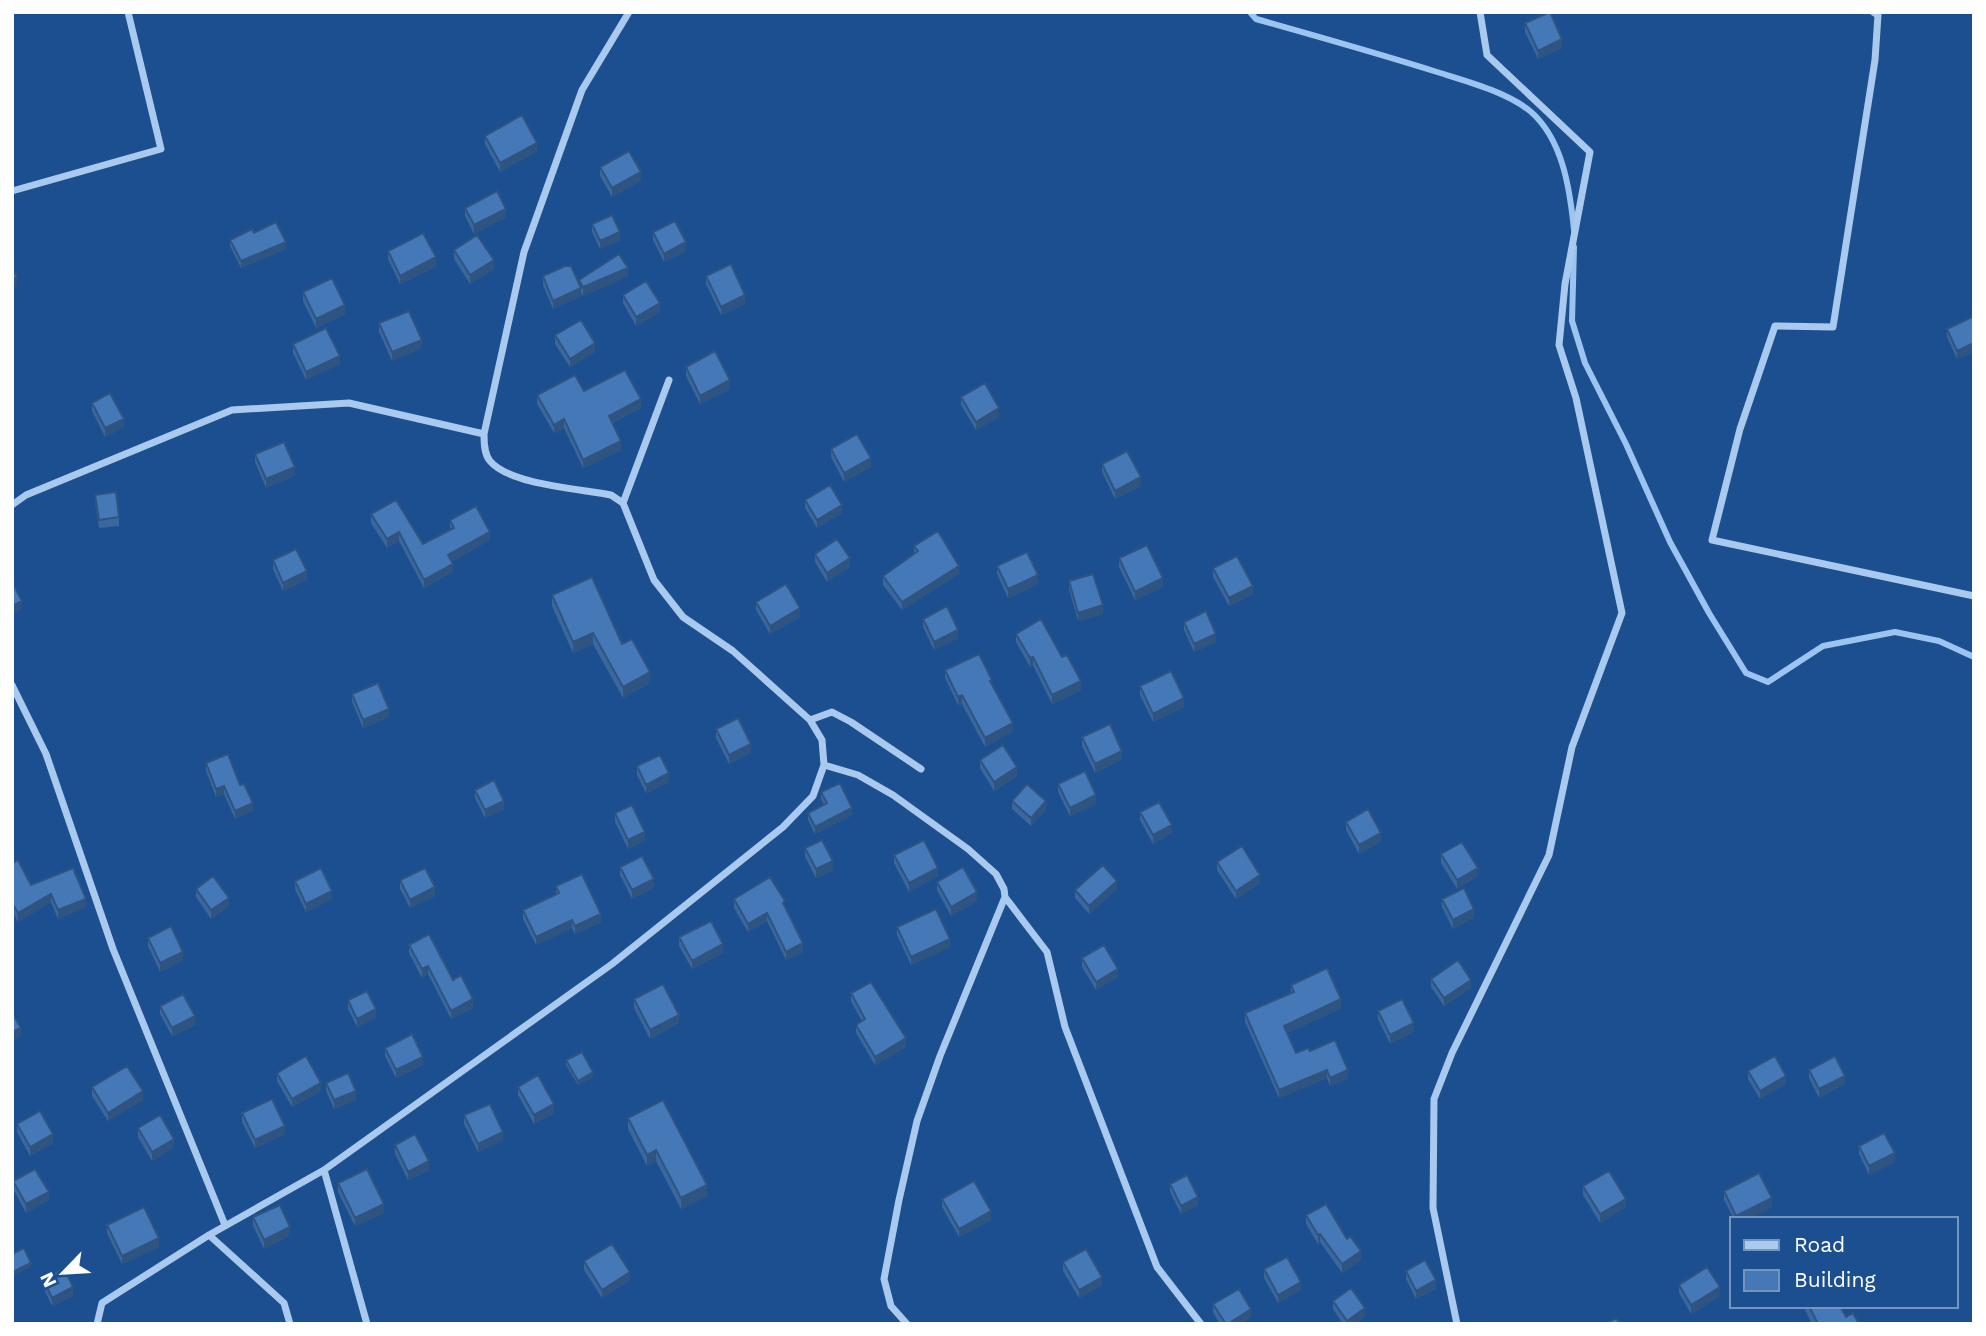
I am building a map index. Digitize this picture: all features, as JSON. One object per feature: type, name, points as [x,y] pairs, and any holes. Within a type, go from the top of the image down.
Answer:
[{"type":"street","points":[[12,191],[161,149],[128,12]]},
{"type":"street","points":[[97,1324],[102,1303],[225,1225],[324,1170],[612,964],[783,827],[813,796],[824,765],[821,740],[810,720],[733,651],[682,617],[654,580],[623,503],[611,495],[512,476],[490,461],[485,448],[484,434],[524,253],[582,90],[629,12]]},
{"type":"street","points":[[1457,1324],[1433,1208],[1434,1099],[1452,1053],[1549,855],[1572,747],[1622,613],[1576,398],[1559,345],[1568,267],[1590,152],[1487,55],[1480,12]]},
{"type":"street","points":[[1876,13],[1875,60],[1833,327],[1775,326],[1740,429],[1712,540],[1974,596]]},
{"type":"street","points":[[623,503],[669,380]]},
{"type":"street","points":[[12,505],[26,495],[232,410],[349,403],[484,434]]},
{"type":"street","points":[[12,685],[46,754],[113,949],[225,1225]]},
{"type":"street","points":[[810,720],[832,712],[921,769]]},
{"type":"street","points":[[824,765],[858,775],[893,795],[968,849],[996,874],[1004,888],[1005,897],[940,1056],[917,1121],[905,1173],[884,1279],[891,1306],[907,1324]]},
{"type":"street","points":[[1005,897],[1047,952],[1065,1027],[1157,1268],[1201,1324]]},
{"type":"street","points":[[324,1170],[367,1324]]},
{"type":"street","points":[[209,1235],[284,1303],[290,1324]]},
{"type":"building","points":[[1550,12],[1562,39],[1538,51],[1525,23]]},
{"type":"building","points":[[522,115],[537,143],[500,163],[485,136]]},
{"type":"building","points":[[629,151],[641,172],[612,188],[600,167]]},
{"type":"building","points":[[497,191],[506,209],[474,225],[465,208]]},
{"type":"building","points":[[612,215],[620,232],[600,241],[592,224]]},
{"type":"building","points":[[675,221],[686,242],[664,254],[653,232]]},
{"type":"building","points":[[276,222],[286,242],[241,261],[230,240],[252,229],[254,233]]},
{"type":"building","points":[[423,233],[436,257],[400,276],[388,251]]},
{"type":"building","points":[[477,235],[494,260],[470,275],[454,250]]},
{"type":"building","points":[[619,254],[628,268],[583,287],[579,280]]},
{"type":"building","points":[[731,264],[745,295],[721,307],[706,276]]},
{"type":"building","points":[[571,266],[581,288],[553,301],[543,276]]},
{"type":"building","points":[[332,278],[345,305],[316,319],[303,292]]},
{"type":"building","points":[[646,281],[660,303],[636,317],[623,295]]},
{"type":"building","points":[[409,311],[422,340],[392,352],[379,323]]},
{"type":"building","points":[[1974,316],[1974,343],[1957,351],[1947,329]]},
{"type":"building","points":[[581,320],[595,343],[570,359],[555,335]]},
{"type":"building","points":[[326,328],[340,356],[306,372],[293,344]]},
{"type":"building","points":[[715,351],[730,380],[700,396],[686,367]]},
{"type":"building","points":[[625,370],[641,399],[609,416],[621,441],[583,460],[564,419],[554,425],[537,395],[575,375],[584,391]]},
{"type":"building","points":[[985,383],[999,408],[976,422],[961,397]]},
{"type":"building","points":[[110,393],[124,419],[105,428],[92,403]]},
{"type":"building","points":[[857,434],[871,458],[844,473],[831,449]]},
{"type":"building","points":[[284,442],[295,467],[266,479],[255,454]]},
{"type":"building","points":[[1127,451],[1141,477],[1115,491],[1102,464]]},
{"type":"building","points":[[830,485],[842,505],[817,520],[805,500]]},
{"type":"building","points":[[116,492],[119,517],[99,520],[95,495]]},
{"type":"building","points":[[396,500],[423,544],[454,528],[450,520],[476,506],[490,532],[448,555],[453,564],[424,580],[399,532],[387,539],[371,514]]},
{"type":"building","points":[[938,531],[959,566],[902,602],[883,576],[918,551],[914,546]]},
{"type":"building","points":[[837,539],[850,558],[827,573],[815,554]]},
{"type":"building","points":[[1147,545],[1163,578],[1135,592],[1119,558]]},
{"type":"building","points":[[296,549],[307,571],[283,583],[273,560]]},
{"type":"building","points":[[1027,552],[1038,575],[1008,589],[997,566]]},
{"type":"building","points":[[1237,556],[1253,586],[1229,598],[1213,568]]},
{"type":"building","points":[[1093,574],[1103,605],[1078,613],[1069,581]]},
{"type":"building","points":[[592,577],[622,644],[632,639],[650,672],[623,687],[593,633],[573,642],[552,595]]},
{"type":"building","points":[[12,582],[22,601],[12,606]]},
{"type":"building","points":[[786,584],[800,608],[770,626],[756,602]]},
{"type":"building","points":[[947,606],[958,630],[934,642],[923,619]]},
{"type":"building","points":[[1206,611],[1216,634],[1194,644],[1184,622]]},
{"type":"building","points":[[1041,619],[1062,657],[1067,655],[1081,681],[1052,695],[1033,657],[1030,658],[1016,634]]},
{"type":"building","points":[[979,654],[1013,723],[985,738],[962,695],[958,697],[945,670]]},
{"type":"building","points":[[1171,671],[1184,698],[1153,714],[1140,686]]},
{"type":"building","points":[[378,683],[389,709],[363,720],[352,694]]},
{"type":"building","points":[[738,718],[751,744],[729,755],[716,729]]},
{"type":"building","points":[[1110,724],[1122,751],[1095,764],[1082,737]]},
{"type":"building","points":[[1003,745],[1017,767],[994,782],[980,760]]},
{"type":"building","points":[[228,754],[240,785],[244,784],[253,803],[235,811],[224,786],[216,789],[206,763]]},
{"type":"building","points":[[660,755],[669,773],[646,785],[637,766]]},
{"type":"building","points":[[1085,771],[1096,795],[1070,808],[1058,784]]},
{"type":"building","points":[[494,780],[504,801],[485,810],[475,790]]},
{"type":"building","points":[[840,783],[852,808],[815,827],[808,813],[827,803],[821,792]]},
{"type":"building","points":[[1027,784],[1046,801],[1031,818],[1012,801]]},
{"type":"building","points":[[1159,802],[1172,825],[1153,835],[1140,812]]},
{"type":"building","points":[[632,805],[645,832],[628,840],[615,813]]},
{"type":"building","points":[[1368,809],[1381,833],[1359,845],[1346,822]]},
{"type":"building","points":[[822,840],[833,861],[816,869],[805,848]]},
{"type":"building","points":[[924,840],[938,868],[909,883],[894,855]]},
{"type":"building","points":[[1462,842],[1478,868],[1457,880],[1441,854]]},
{"type":"building","points":[[1242,846],[1260,875],[1236,891],[1217,862]]},
{"type":"building","points":[[642,856],[654,879],[632,890],[620,867]]},
{"type":"building","points":[[18,860],[31,885],[73,868],[86,899],[58,910],[51,894],[18,913],[12,903],[12,863]]},
{"type":"building","points":[[1103,865],[1117,881],[1089,906],[1075,890]]},
{"type":"building","points":[[963,867],[977,892],[951,907],[937,882]]},
{"type":"building","points":[[321,868],[332,891],[306,904],[295,881]]},
{"type":"building","points":[[425,868],[435,887],[410,900],[400,880]]},
{"type":"building","points":[[582,874],[601,914],[575,926],[572,920],[536,937],[523,910],[559,893],[556,886]]},
{"type":"building","points":[[213,876],[229,898],[211,910],[196,889]]},
{"type":"building","points":[[770,877],[785,901],[783,903],[803,943],[786,952],[767,913],[748,924],[734,899]]},
{"type":"building","points":[[1464,888],[1474,909],[1453,920],[1442,899]]},
{"type":"building","points":[[936,909],[950,939],[911,957],[897,927]]},
{"type":"building","points":[[711,921],[723,944],[692,961],[679,937]]},
{"type":"building","points":[[171,926],[183,952],[160,963],[148,938]]},
{"type":"building","points":[[429,934],[453,980],[461,975],[473,999],[451,1011],[428,966],[422,969],[409,945]]},
{"type":"building","points":[[1104,945],[1118,969],[1096,982],[1082,958]]},
{"type":"building","points":[[1458,960],[1471,980],[1444,998],[1431,979]]},
{"type":"building","points":[[1327,968],[1341,999],[1284,1026],[1296,1053],[1308,1048],[1310,1051],[1335,1040],[1348,1070],[1330,1078],[1327,1070],[1279,1090],[1245,1013],[1294,992],[1291,985]]},
{"type":"building","points":[[871,982],[906,1038],[875,1057],[856,1025],[865,1019],[851,993]]},
{"type":"building","points":[[663,984],[679,1015],[650,1030],[634,999]]},
{"type":"building","points":[[367,991],[376,1009],[357,1019],[348,1000]]},
{"type":"building","points":[[183,994],[195,1016],[172,1028],[160,1006]]},
{"type":"building","points":[[1402,999],[1414,1023],[1390,1035],[1378,1011]]},
{"type":"building","points":[[12,1013],[21,1028],[12,1032]]},
{"type":"building","points":[[412,1034],[423,1057],[396,1070],[385,1048]]},
{"type":"building","points":[[582,1052],[593,1072],[578,1081],[566,1060]]},
{"type":"building","points":[[306,1056],[321,1083],[292,1099],[277,1073]]},
{"type":"building","points":[[1775,1056],[1786,1076],[1760,1091],[1748,1071]]},
{"type":"building","points":[[1835,1056],[1845,1076],[1819,1089],[1809,1070]]},
{"type":"building","points":[[127,1066],[143,1091],[108,1113],[92,1087]]},
{"type":"building","points":[[348,1073],[356,1091],[334,1100],[326,1083]]},
{"type":"building","points":[[538,1075],[554,1104],[534,1115],[518,1087]]},
{"type":"building","points":[[272,1099],[285,1126],[255,1140],[242,1113]]},
{"type":"building","points":[[663,1100],[707,1185],[681,1198],[656,1150],[647,1155],[628,1118]]},
{"type":"building","points":[[490,1104],[503,1132],[478,1144],[464,1115]]},
{"type":"building","points":[[40,1111],[53,1134],[30,1147],[17,1124]]},
{"type":"building","points":[[160,1115],[174,1139],[152,1152],[138,1128]]},
{"type":"building","points":[[1884,1133],[1895,1153],[1869,1166],[1859,1146]]},
{"type":"building","points":[[415,1134],[429,1161],[408,1172],[395,1145]]},
{"type":"building","points":[[35,1169],[49,1192],[26,1204],[13,1181]]},
{"type":"building","points":[[367,1169],[384,1204],[355,1218],[338,1183]]},
{"type":"building","points":[[1609,1171],[1626,1199],[1600,1214],[1583,1186]]},
{"type":"building","points":[[1759,1173],[1772,1198],[1736,1216],[1724,1191]]},
{"type":"building","points":[[1187,1175],[1198,1197],[1181,1206],[1170,1184]]},
{"type":"building","points":[[974,1181],[991,1211],[959,1229],[942,1199]]},
{"type":"building","points":[[1326,1204],[1347,1239],[1350,1236],[1361,1251],[1342,1264],[1320,1234],[1318,1235],[1306,1215]]},
{"type":"building","points":[[280,1205],[290,1227],[264,1240],[253,1217]]},
{"type":"building","points":[[144,1207],[159,1238],[122,1256],[107,1225]]},
{"type":"building","points":[[612,1244],[630,1272],[602,1290],[584,1261]]},
{"type":"building","points":[[24,1248],[31,1263],[13,1272],[12,1254]]},
{"type":"building","points":[[1086,1249],[1102,1277],[1079,1290],[1063,1262]]},
{"type":"building","points":[[1287,1257],[1301,1282],[1278,1295],[1264,1269]]},
{"type":"building","points":[[1425,1260],[1436,1280],[1416,1291],[1406,1271]]},
{"type":"building","points":[[1707,1267],[1720,1287],[1691,1305],[1679,1285]]},
{"type":"building","points":[[64,1268],[73,1287],[52,1298],[43,1279]]},
{"type":"building","points":[[1351,1288],[1365,1308],[1347,1321],[1333,1301]]},
{"type":"building","points":[[1239,1289],[1251,1309],[1226,1324],[1213,1304]]},
{"type":"building","points":[[1810,1308],[1841,1308],[1846,1317],[1853,1313],[1859,1324],[1818,1324]]},
{"type":"building","points":[[1616,1318],[1620,1324],[1606,1324]]},
{"type":"waterway","points":[[1250,12],[1256,19],[1461,79],[1521,104],[1541,123],[1557,150],[1567,182],[1574,230]]},
{"type":"waterway","points":[[1574,247],[1572,321],[1585,363],[1626,444],[1670,542],[1746,673],[1768,682],[1823,646],[1895,632],[1939,641],[1974,657]]}]
